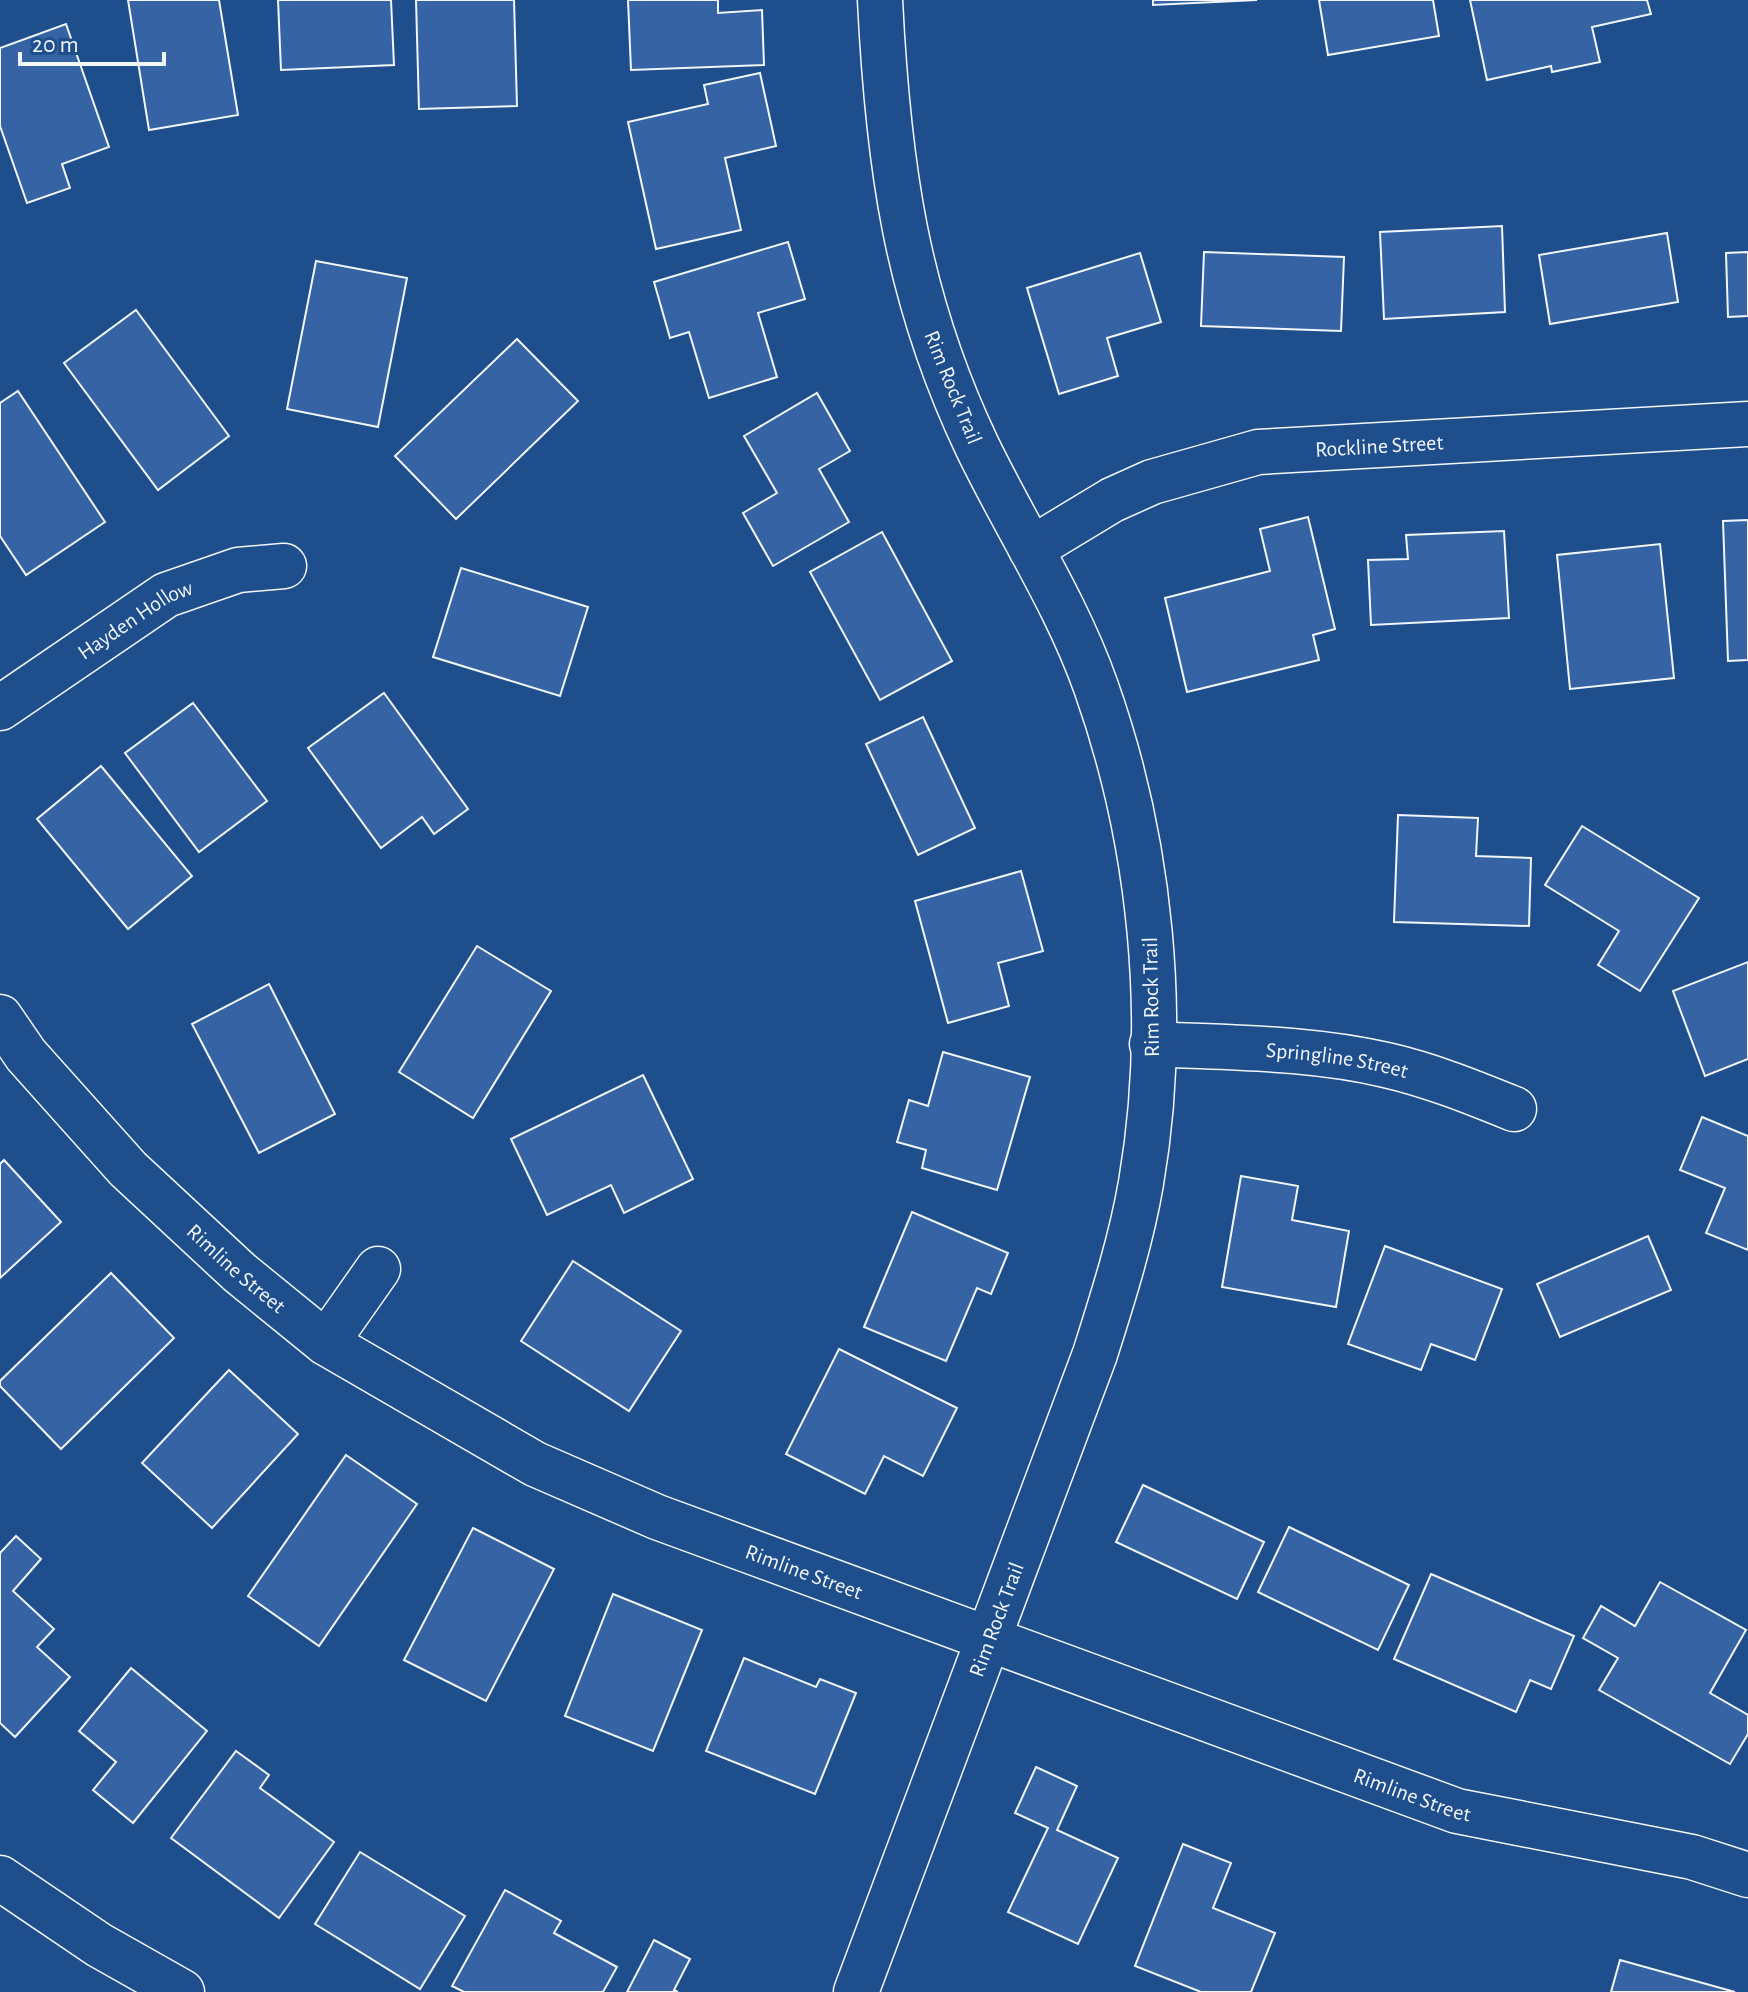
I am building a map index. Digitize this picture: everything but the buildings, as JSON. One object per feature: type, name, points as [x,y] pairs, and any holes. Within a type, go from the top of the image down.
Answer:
[{"type":"street","name":"Rim Rock Trail","points":[[856,1992],[1095,1354],[1126,1251],[1142,1179],[1152,1044],[1148,925],[1134,828],[1116,753],[1085,658],[964,417],[918,293],[895,183],[880,0]]},
{"type":"street","name":"Rockline Street","points":[[1031,549],[1112,500],[1152,482],[1258,452],[1299,447],[1748,424]]},
{"type":"street","name":"Hayden Hollow","points":[[0,708],[166,595],[238,570],[284,566]]},
{"type":"street","name":"Rimline Street","points":[[0,1017],[26,1055],[128,1169],[240,1273],[326,1343],[535,1464],[657,1517],[1457,1811],[1692,1857],[1748,1875]]},
{"type":"street","name":"Springline Street","points":[[1152,1044],[1320,1053],[1387,1065],[1452,1084],[1514,1109]]},
{"type":"street","points":[[326,1343],[378,1269]]},
{"type":"street","points":[[0,1878],[99,1945],[182,1992]]}]
